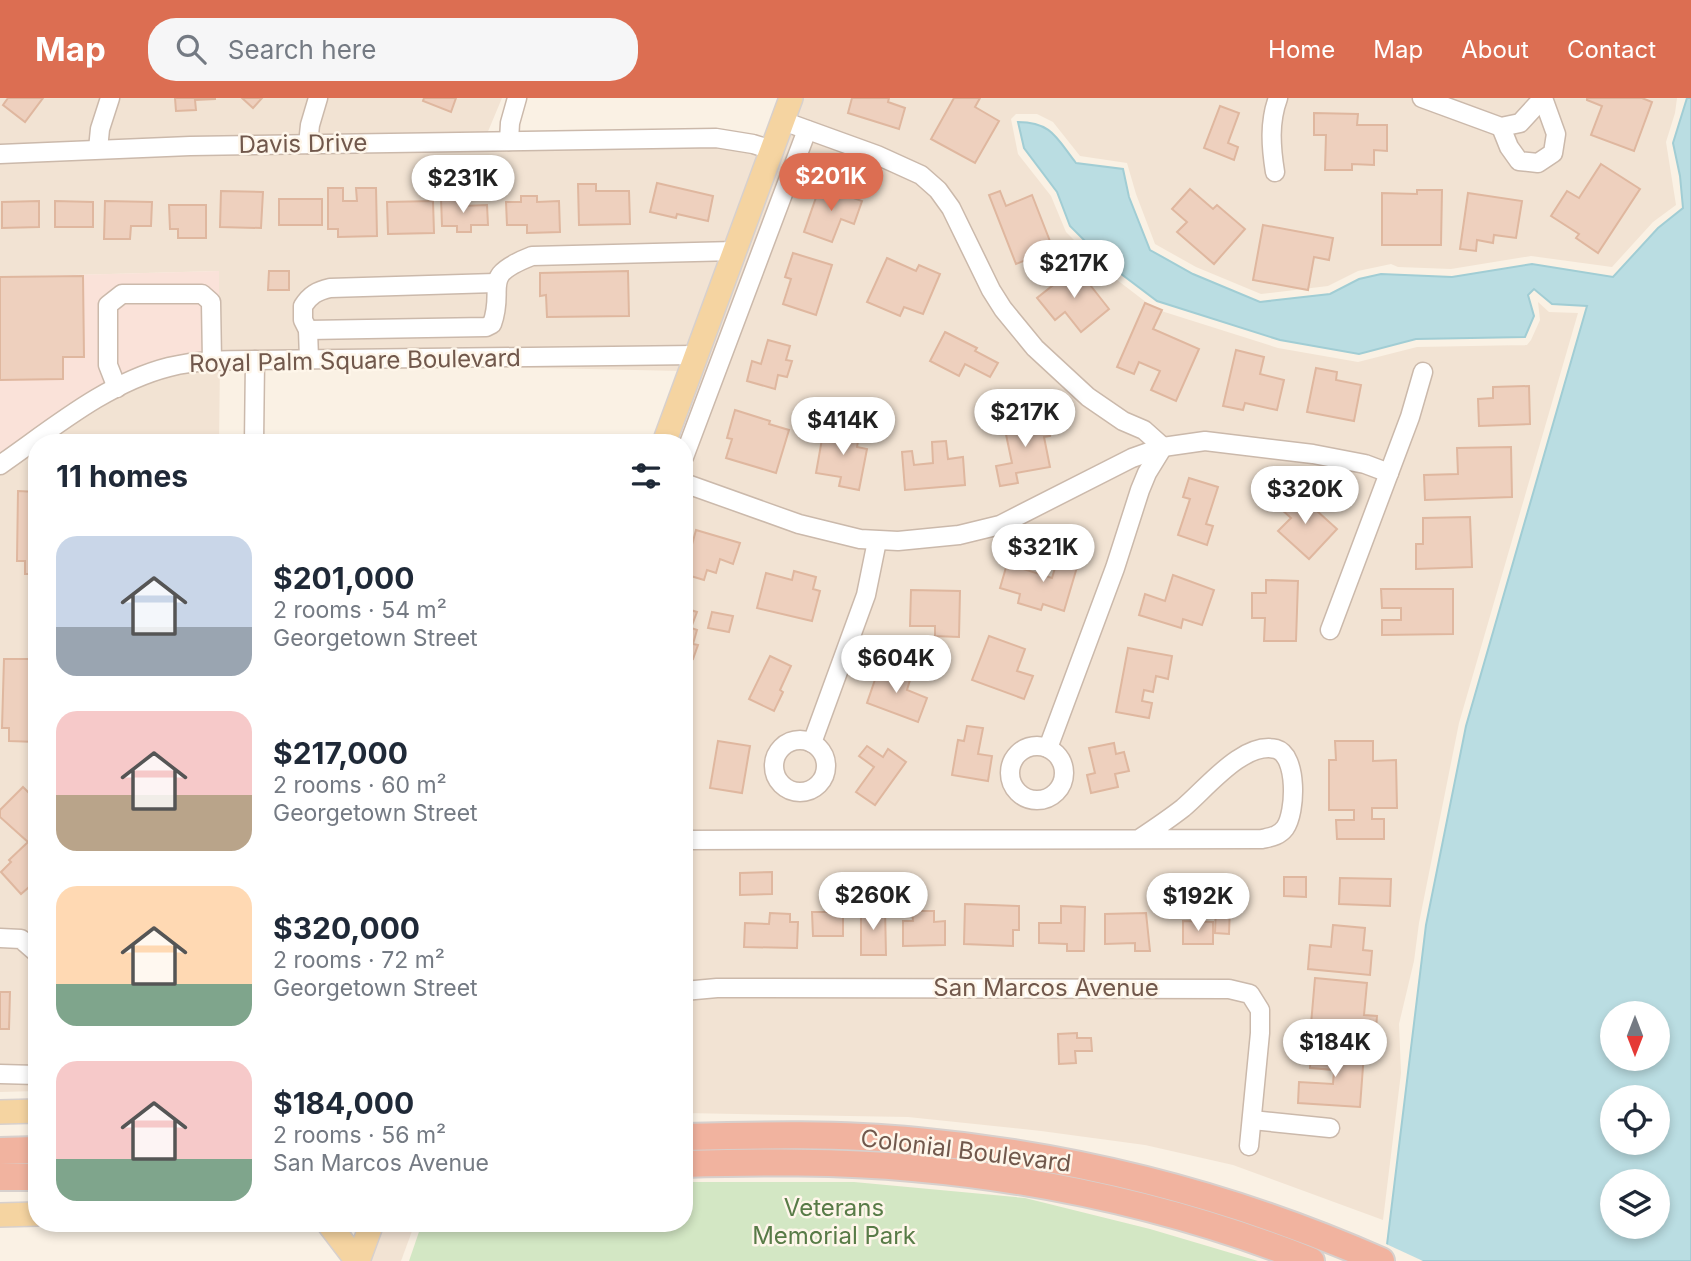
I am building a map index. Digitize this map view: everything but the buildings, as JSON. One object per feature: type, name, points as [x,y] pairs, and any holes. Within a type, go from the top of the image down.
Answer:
[{"type":"highway","name":"Colonial Boulevard","points":[[693,1137],[828,1136],[914,1140],[982,1148],[1116,1172],[1186,1190],[1283,1221],[1381,1261]]},
{"type":"highway","points":[[0,1151],[28,1150]]},
{"type":"highway","name":"Colonial Boulevard","points":[[693,1164],[830,1163],[913,1168],[1003,1178],[1121,1201],[1206,1224],[1311,1261]]},
{"type":"highway","points":[[0,1177],[28,1177]]},
{"type":"main road","points":[[667,434],[792,98]]},
{"type":"main road","points":[[0,1112],[28,1111]]},
{"type":"main road","points":[[0,1215],[28,1214]]},
{"type":"main road","points":[[335,1232],[357,1261]]},
{"type":"main road","points":[[357,1261],[368,1232]]},
{"type":"street","points":[[98,149],[100,129],[110,98]]},
{"type":"street","points":[[308,144],[318,98]]},
{"type":"street","points":[[509,141],[510,123],[517,98]]},
{"type":"street","points":[[1275,172],[1271,127],[1278,98]]},
{"type":"street","points":[[1422,98],[1501,127],[1520,124],[1543,98],[1556,134],[1553,153],[1538,163],[1519,161],[1509,147],[1501,127]]},
{"type":"street","points":[[783,121],[901,164],[921,175],[938,190],[962,228],[990,290],[1035,348],[1087,397],[1123,421],[1144,430],[1163,447]]},
{"type":"street","points":[[693,434],[807,130]]},
{"type":"street","name":"Davis Drive","points":[[0,154],[308,144],[716,138],[772,150]]},
{"type":"street","points":[[308,330],[486,327],[492,324],[496,313],[495,283],[502,272],[516,262],[532,256],[735,251]]},
{"type":"street","points":[[310,359],[303,306],[312,294],[330,288],[495,283]]},
{"type":"street","points":[[117,387],[108,365],[108,305],[122,294],[202,294],[211,302],[212,361]]},
{"type":"street","name":"Royal Palm Square Boulevard","points":[[46,434],[117,387],[144,375],[168,367],[212,361],[696,355]]},
{"type":"street","points":[[254,434],[255,359]]},
{"type":"street","points":[[1330,630],[1410,417],[1423,372]]},
{"type":"street","points":[[693,486],[799,524],[877,541],[898,541],[959,535],[1000,525],[1132,458],[1163,447],[1205,441],[1313,454],[1365,464],[1389,473]]},
{"type":"street","name":"Royal Palm Square Boulevard","points":[[0,465],[28,446]]},
{"type":"street","points":[[1048,748],[1120,555],[1140,491],[1147,473],[1163,447]]},
{"type":"street","points":[[812,743],[866,595],[877,541]]},
{"type":"street","points":[[693,840],[1262,839],[1275,836],[1284,830],[1290,820],[1291,765],[1282,751],[1273,748],[1263,748],[1246,754],[1183,808],[1139,839]]},
{"type":"street","points":[[0,938],[21,939],[28,945]]},
{"type":"street","name":"San Marcos Avenue","points":[[693,990],[717,988],[1229,989],[1250,993],[1260,1010],[1260,1033],[1249,1146]]},
{"type":"street","points":[[0,1074],[28,1075]]},
{"type":"street","points":[[1252,1120],[1330,1128]]},
{"type":"shaded area","points":[[0,98],[502,98],[484,141],[767,140],[681,371],[220,361],[219,434],[30,434],[218,271],[0,277]]},
{"type":"shaded area","points":[[801,98],[1677,98],[1666,142],[1676,205],[1653,222],[1612,267],[1531,256],[1451,269],[1398,267],[1391,264],[1358,271],[1328,286],[1261,294],[1196,267],[1155,244],[1127,163],[1080,156],[1053,122],[1037,114],[1016,114],[1011,119],[1018,154],[1051,196],[1066,232],[1104,270],[1155,309],[1278,348],[1358,362],[1417,347],[1527,345],[1540,320],[1538,302],[1549,312],[1578,313],[1459,723],[1419,923],[1414,961],[1399,1024],[1401,1073],[1383,1220],[1233,1165],[1145,1145],[908,1117],[693,1113],[693,434],[675,434]]},
{"type":"shaded area","points":[[219,271],[219,361],[152,366],[42,434],[28,434],[28,443],[0,460],[0,277]]},
{"type":"shaded area","points":[[28,436],[28,1091],[0,1092],[0,460]]},
{"type":"shaded area","points":[[379,1232],[412,1232],[401,1261],[368,1261]]},
{"type":"green space","name":"Veterans Memorial Park","points":[[693,1182],[854,1182],[1025,1198],[1150,1229],[1258,1261],[409,1261],[419,1232],[693,1232]]},
{"type":"water","points":[[1687,98],[1691,98],[1691,1261],[1385,1261],[1426,925],[1466,726],[1587,306],[1552,304],[1534,289],[1528,295],[1534,316],[1525,337],[1416,339],[1359,354],[1280,340],[1157,301],[1108,264],[1070,226],[1057,192],[1024,148],[1018,122],[1039,125],[1046,129],[1058,139],[1076,163],[1123,169],[1129,197],[1150,250],[1193,274],[1260,302],[1330,294],[1359,279],[1381,274],[1452,277],[1532,264],[1613,277],[1658,228],[1683,208],[1673,143]]},
{"type":"pier","points":[[1384,1243],[1423,1261],[1382,1261]]}]
